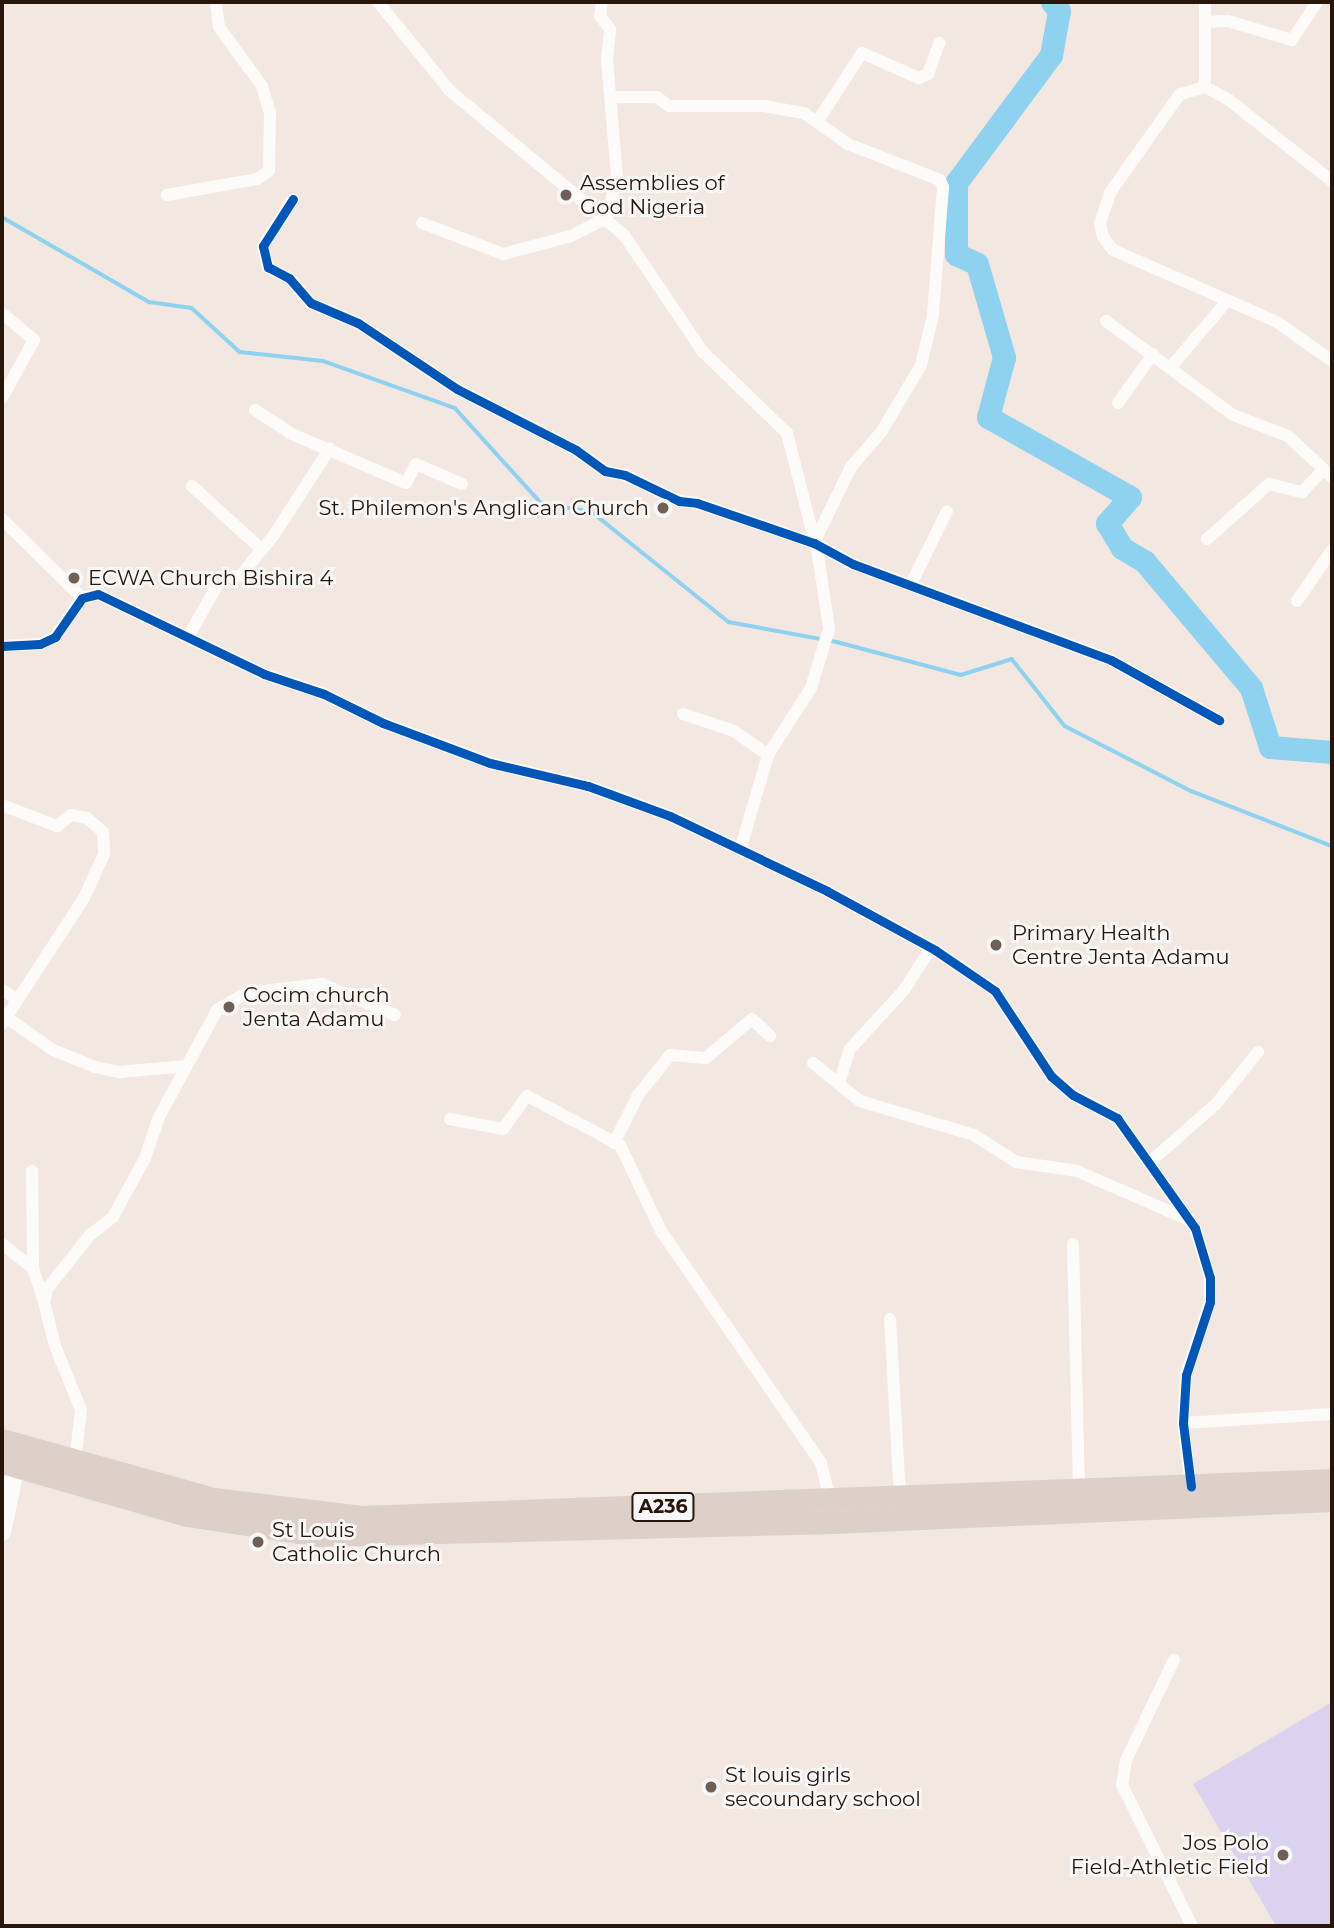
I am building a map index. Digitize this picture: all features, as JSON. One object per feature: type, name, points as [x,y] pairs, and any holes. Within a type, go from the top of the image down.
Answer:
[{"type":"highway","name":"A236","points":[[2,1440],[213,1499],[329,1515],[832,1511],[1332,1500]]},
{"type":"highway","name":"A236","points":[[9,1464],[187,1515],[318,1535],[832,1511],[900,1496],[1332,1480]]},
{"type":"street","points":[[167,195],[257,179],[269,171],[267,104],[262,86],[219,27],[216,2]]},
{"type":"street","points":[[377,2],[450,91],[607,218],[624,235],[703,352],[787,433],[830,613],[829,629],[811,688],[768,755],[740,850]]},
{"type":"street","points":[[422,223],[503,254],[571,236],[607,218],[617,177],[607,58],[610,29],[600,16],[602,2]]},
{"type":"street","points":[[1205,2],[1205,87]]},
{"type":"street","points":[[1207,22],[1228,21],[1292,40],[1317,2]]},
{"type":"street","points":[[817,122],[862,53],[919,78],[928,74],[939,43]]},
{"type":"street","points":[[1332,181],[1254,118],[1205,87],[1181,94],[1165,114],[1110,193],[1100,224],[1113,250],[1277,322],[1332,361]]},
{"type":"street","points":[[612,97],[657,97],[669,106],[764,106],[804,113],[848,144],[940,180],[944,197],[933,315],[921,365],[882,431],[851,467],[814,543]]},
{"type":"street","points":[[293,199],[263,246],[268,267],[289,278],[311,303],[358,323],[457,389],[576,450],[605,471],[625,475],[679,501],[697,503],[814,543],[853,564],[1111,660],[1219,720]]},
{"type":"street","points":[[1171,367],[1227,301]]},
{"type":"street","points":[[2,313],[34,340],[2,398]]},
{"type":"street","points":[[1106,321],[1233,415],[1288,436],[1327,474],[1302,492],[1269,484],[1207,539]]},
{"type":"street","points":[[1118,403],[1153,354]]},
{"type":"street","points":[[255,410],[292,434],[330,448],[356,465],[406,483],[416,464],[462,484]]},
{"type":"street","points":[[188,637],[222,576],[240,576],[330,448]]},
{"type":"street","points":[[192,486],[261,549]]},
{"type":"street","points":[[911,584],[947,511]]},
{"type":"street","points":[[2,519],[82,598]]},
{"type":"street","points":[[1297,601],[1332,550]]},
{"type":"street","points":[[2,646],[40,644],[55,637],[82,598],[98,594],[383,723],[490,764],[635,802],[740,850],[931,948],[995,990],[1051,1076],[1073,1095],[1117,1118],[1190,1221],[1210,1278],[1210,1302],[1186,1375],[1183,1423],[1191,1486]]},
{"type":"street","points":[[683,715],[734,731],[768,755]]},
{"type":"street","points":[[2,805],[57,826],[71,815],[87,818],[103,832],[104,855],[84,898],[15,998],[4,1021],[53,1051],[95,1067],[119,1072],[187,1066]]},
{"type":"street","points":[[839,1084],[850,1049],[904,990],[931,948]]},
{"type":"street","points":[[44,1302],[47,1289],[90,1235],[113,1217],[217,1010],[247,993],[322,984],[395,1015]]},
{"type":"street","points":[[2,990],[15,998]]},
{"type":"street","points":[[614,1143],[639,1095],[670,1055],[706,1058],[752,1019],[770,1036]]},
{"type":"street","points":[[1150,1161],[1216,1104],[1258,1052]]},
{"type":"street","points":[[813,1063],[860,1101],[974,1135],[1016,1162],[1077,1171],[1190,1221]]},
{"type":"street","points":[[450,1119],[503,1129],[527,1096],[614,1143],[661,1231],[821,1463],[832,1511]]},
{"type":"street","points":[[32,1171],[33,1268],[67,1382],[81,1410],[75,1462]]},
{"type":"street","points":[[2,1244],[33,1268]]},
{"type":"street","points":[[1073,1244],[1079,1490]]},
{"type":"street","points":[[890,1319],[900,1496]]},
{"type":"street","points":[[1183,1423],[1332,1414]]},
{"type":"street","points":[[2,1532],[9,1464]]},
{"type":"street","points":[[1174,1660],[1126,1760],[1122,1785],[1192,1926]]},
{"type":"shaded area","name":"Jos Polo Field-Athletic Field","points":[[1332,1702],[1332,1926],[1276,1926],[1193,1784]]},
{"type":"waterway","points":[[1052,2],[1059,11],[1051,55],[956,183],[956,254],[977,264],[1004,357],[988,417],[1130,497],[1107,523],[1122,548],[1145,562],[1251,688],[1270,747],[1332,752]]},
{"type":"waterway","points":[[2,217],[149,302],[192,308],[240,352],[323,361],[455,408],[541,503],[592,512],[729,622],[837,642],[961,675],[1012,659],[1065,726],[1191,791],[1332,846]]},
{"type":"cycle path","points":[[293,199],[263,246],[268,267],[289,278],[311,303],[358,323],[457,389],[576,450],[605,471],[625,475],[679,501],[697,503],[814,543],[853,564],[1111,660],[1219,720]]},
{"type":"cycle path","points":[[2,646],[40,644],[55,637],[82,598],[98,594],[264,674],[324,694],[383,723],[490,763],[588,786],[670,816],[827,891],[935,950],[995,991],[1051,1076],[1073,1095],[1117,1118],[1195,1228],[1210,1278],[1210,1302],[1186,1375],[1183,1423],[1191,1486]]},
{"type":"place","name":"Assemblies of God Nigeria","points":[[566,195]]},
{"type":"place","name":"St. Philemon's Anglican Church","points":[[663,508]]},
{"type":"place","name":"ECWA Church Bishira 4","points":[[74,578]]},
{"type":"place","name":"Primary Health Centre Jenta Adamu","points":[[996,945]]},
{"type":"place","name":"Cocim church Jenta Adamu","points":[[229,1007]]},
{"type":"place","name":"St Louis Catholic Church","points":[[258,1542]]},
{"type":"place","name":"St louis girls secoundary school","points":[[711,1787]]},
{"type":"place","name":"Jos Polo Field-Athletic Field","points":[[1283,1855]]}]
